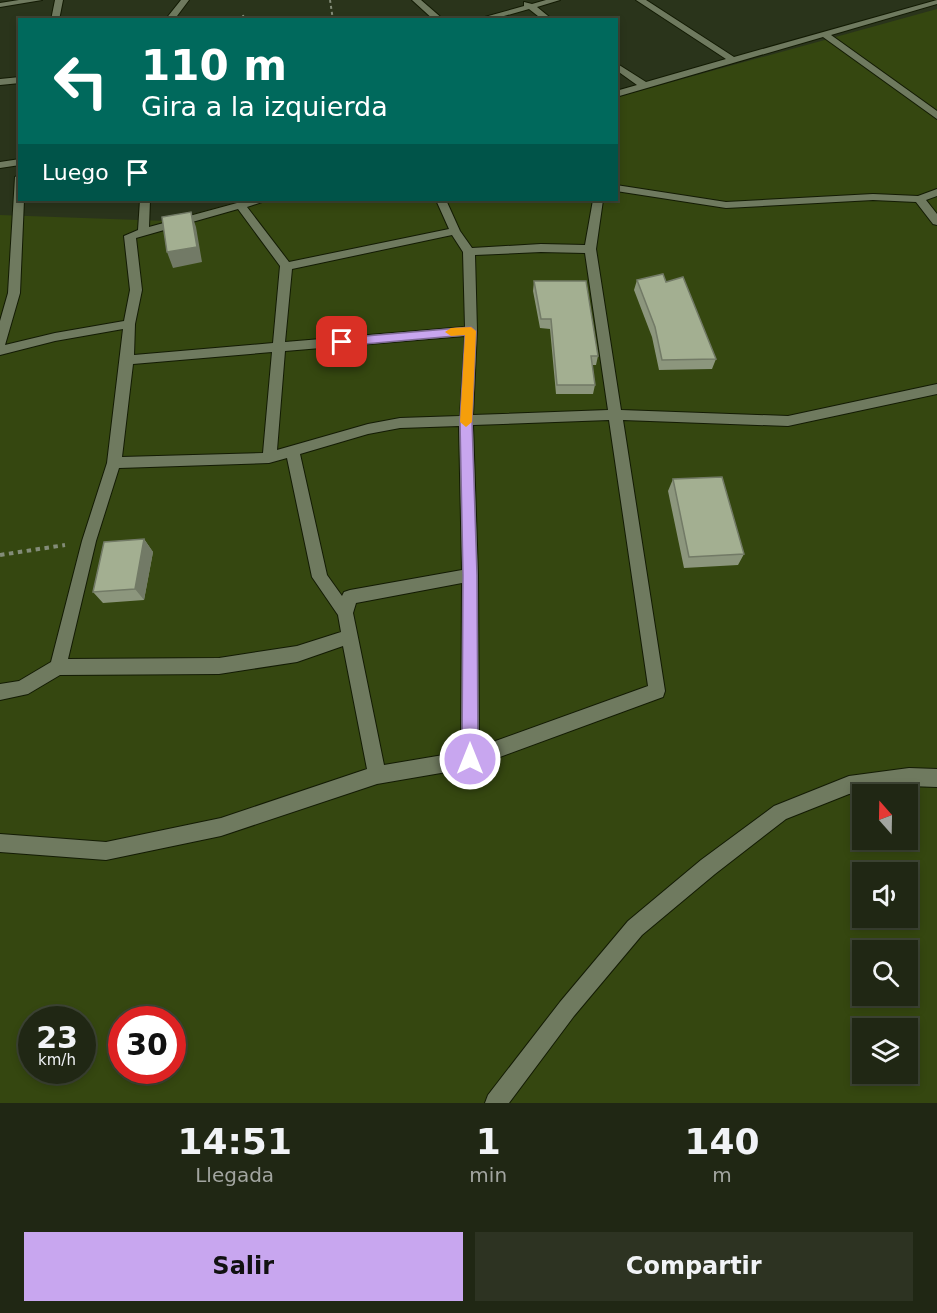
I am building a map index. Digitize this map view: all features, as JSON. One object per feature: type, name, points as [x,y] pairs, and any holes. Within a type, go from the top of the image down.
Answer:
[{"type":"street","points":[[0,4],[38,0]]},
{"type":"street","points":[[55,18],[59,0]]},
{"type":"street","points":[[171,18],[185,0]]},
{"type":"street","points":[[416,0],[438,18]]},
{"type":"street","points":[[523,0],[546,18]]},
{"type":"street","points":[[485,18],[556,0]]},
{"type":"street","points":[[640,0],[734,61]]},
{"type":"street","points":[[618,93],[937,1]]},
{"type":"street","points":[[823,33],[937,116]]},
{"type":"street","points":[[618,67],[645,86]]},
{"type":"street","points":[[0,82],[18,80]]},
{"type":"street","points":[[0,165],[18,162]]},
{"type":"street","points":[[618,188],[726,205],[873,197],[919,199],[937,192]]},
{"type":"street","points":[[919,199],[937,222]]},
{"type":"street","points":[[0,343],[14,293],[19,201]]},
{"type":"street","points":[[143,230],[145,201]]},
{"type":"street","points":[[58,667],[89,541],[114,463],[127,360],[129,324],[136,290],[130,236],[143,230],[254,201]]},
{"type":"street","points":[[441,201],[455,231],[470,252],[471,331],[466,421],[470,575],[470,759]]},
{"type":"street","points":[[0,843],[106,851],[221,827],[378,775],[470,759],[657,691],[590,249],[598,201]]},
{"type":"street","points":[[240,205],[286,266],[269,458]]},
{"type":"street","points":[[286,266],[455,231]]},
{"type":"street","points":[[470,252],[541,248],[590,249]]},
{"type":"street","points":[[0,351],[55,337],[129,324]]},
{"type":"street","points":[[127,360],[471,331]]},
{"type":"street","points":[[114,463],[269,458],[368,429],[399,423],[616,415],[788,421],[937,389]]},
{"type":"street","points":[[292,452],[320,577],[345,613],[378,775]]},
{"type":"street","points":[[345,613],[350,597],[470,575]]},
{"type":"street","points":[[0,692],[22,688],[58,667],[219,666],[297,654],[350,636]]},
{"type":"street","points":[[496,1103],[567,1009],[635,928],[708,867],[780,812],[849,785],[909,777],[937,778]]},
{"type":"path","points":[[330,0],[333,18]]},
{"type":"path","points":[[0,555],[89,541]]},
{"type":"green space","points":[[937,9],[937,1103],[0,1103],[0,215],[167,221],[240,201],[618,201],[618,97]]},
{"type":"building","points":[[191,212],[197,247],[167,252],[162,217]]},
{"type":"building","points":[[663,274],[666,282],[683,277],[716,359],[662,360],[655,327],[637,280]]},
{"type":"building","points":[[534,281],[586,281],[598,356],[591,356],[595,385],[557,385],[551,319],[541,319]]},
{"type":"building","points":[[722,477],[744,554],[689,557],[673,479]]},
{"type":"building","points":[[144,539],[135,589],[93,592],[104,542]]},
{"type":"slow traffic","points":[[451,332],[471,331],[466,422]]},
{"type":"route","points":[[342,342],[471,331],[466,421],[470,575],[470,759]]}]
